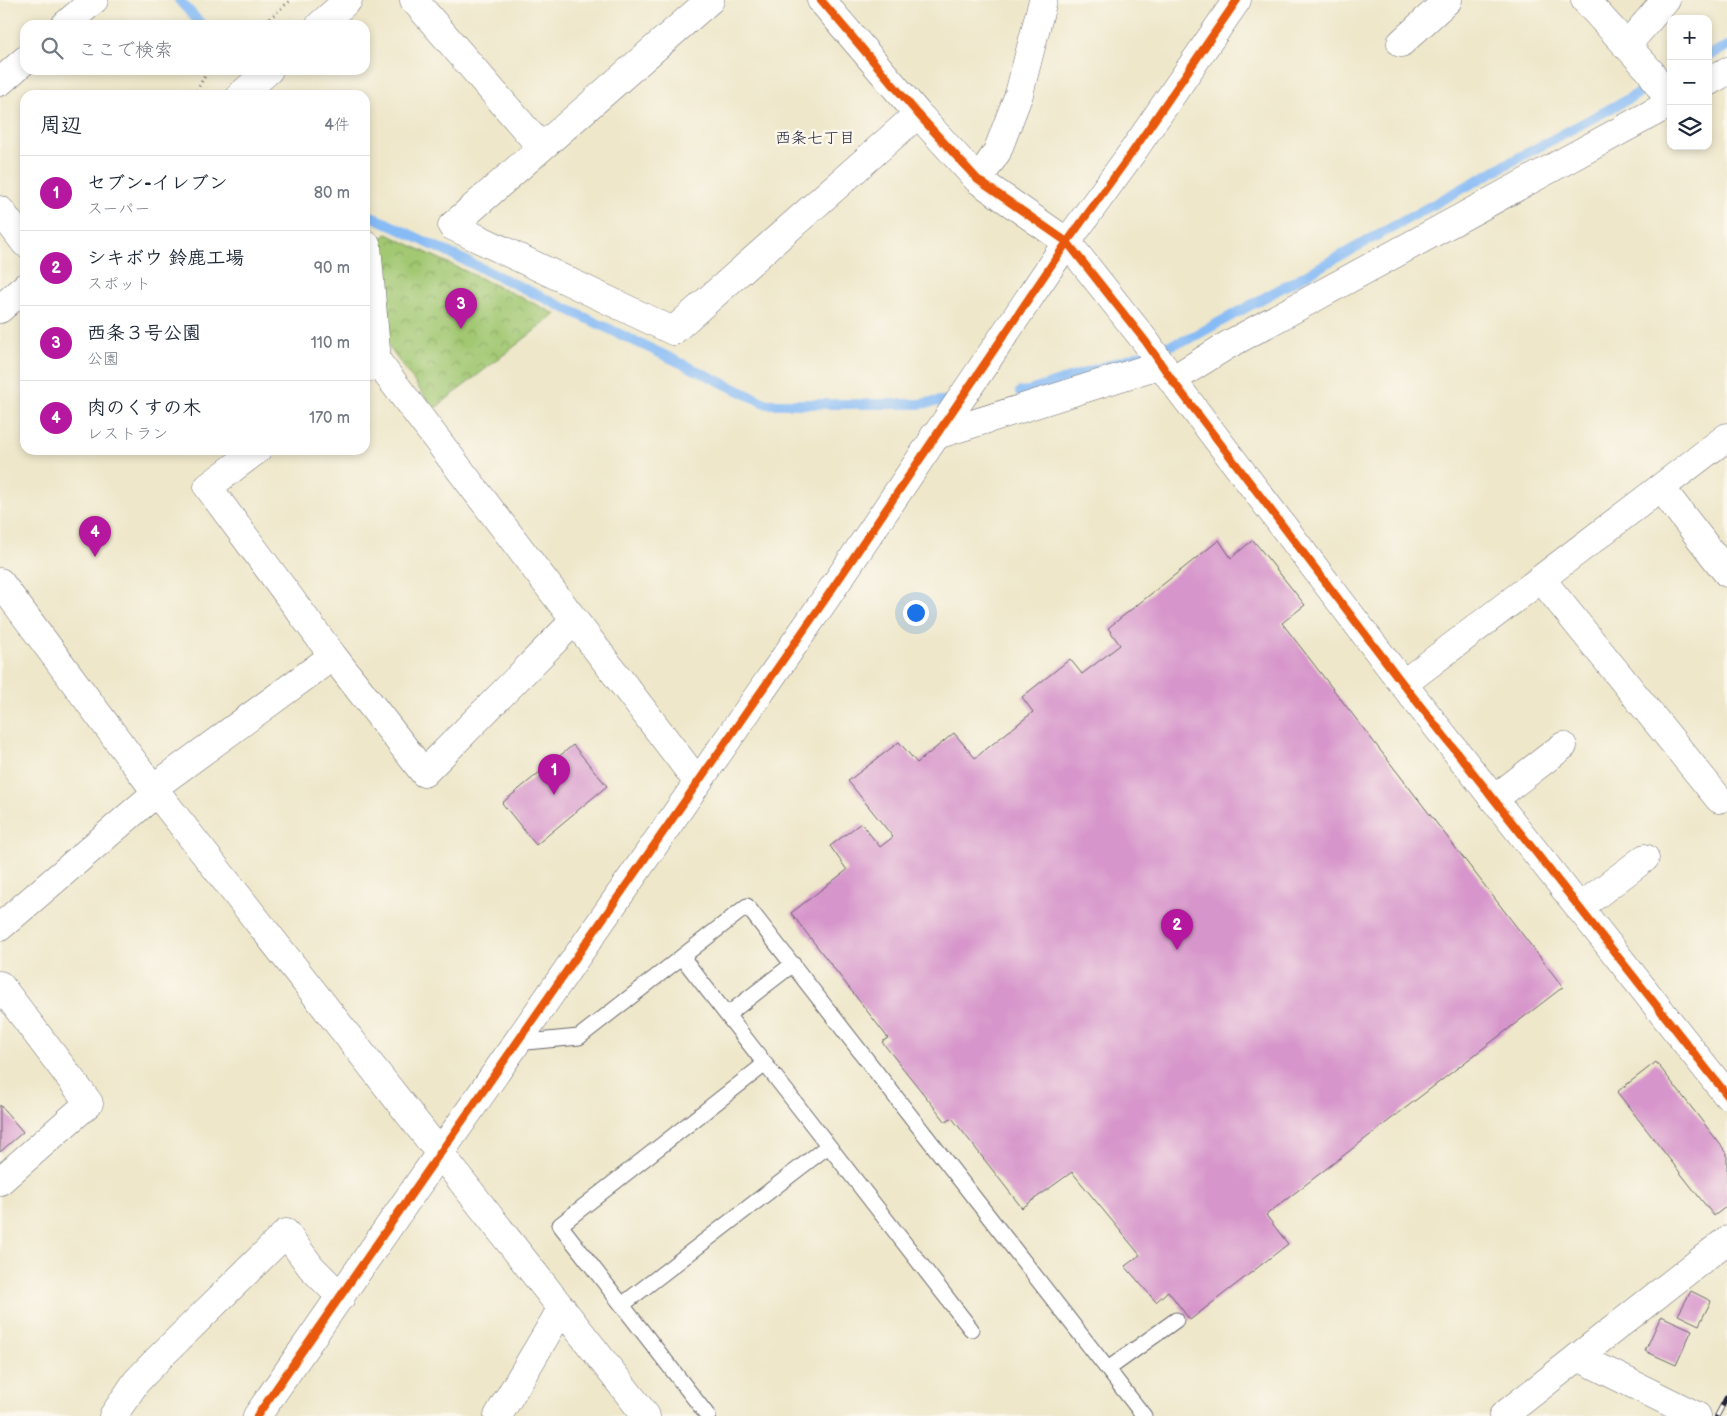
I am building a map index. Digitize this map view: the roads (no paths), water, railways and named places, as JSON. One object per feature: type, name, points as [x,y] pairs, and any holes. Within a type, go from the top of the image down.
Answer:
[{"type":"street","points":[[71,20],[94,0]]},
{"type":"street","points":[[326,20],[348,0]]},
{"type":"street","points":[[414,0],[541,147]]},
{"type":"street","points":[[710,0],[452,226],[673,331],[918,114]]},
{"type":"street","points":[[821,0],[918,114],[978,180],[1067,242],[1146,342],[1402,684],[1727,1095]]},
{"type":"street","points":[[978,180],[998,152],[1019,94],[1043,0]]},
{"type":"street","points":[[257,1416],[824,601],[934,436],[1067,242],[1132,154],[1236,0]]},
{"type":"street","points":[[1401,43],[1448,0]]},
{"type":"street","points":[[1584,0],[1650,71],[1667,97]]},
{"type":"street","points":[[1626,46],[1666,0]]},
{"type":"street","points":[[0,82],[20,64]]},
{"type":"street","points":[[1712,80],[1727,71]]},
{"type":"street","points":[[247,90],[263,75]]},
{"type":"street","points":[[934,436],[1167,372],[1226,346],[1667,105]]},
{"type":"street","points":[[0,210],[20,237]]},
{"type":"street","points":[[0,309],[20,291]]},
{"type":"street","points":[[370,335],[371,365],[574,621],[697,781]]},
{"type":"street","points":[[1402,684],[1542,580],[1727,437]]},
{"type":"street","points":[[250,455],[208,487],[333,656],[424,773],[574,621]]},
{"type":"street","points":[[1661,488],[1727,573]]},
{"type":"street","points":[[1542,580],[1719,799]]},
{"type":"street","points":[[0,582],[155,790],[646,1416]]},
{"type":"street","points":[[0,927],[155,790],[333,656]]},
{"type":"street","points":[[1494,800],[1563,746]]},
{"type":"street","points":[[1579,908],[1645,858]]},
{"type":"street","points":[[0,985],[89,1103],[0,1181]]},
{"type":"street","points":[[113,1416],[136,1382],[147,1370],[286,1233],[311,1267],[341,1297]]},
{"type":"street","points":[[1503,1416],[1727,1240]]},
{"type":"street","points":[[498,1416],[562,1308]]},
{"type":"street","points":[[1578,1357],[1696,1416]]},
{"type":"lane","points":[[516,1043],[579,1038],[747,906],[1144,1416]]},
{"type":"lane","points":[[682,957],[971,1329]]},
{"type":"lane","points":[[727,1015],[793,964]]},
{"type":"lane","points":[[708,1416],[560,1225],[765,1064]]},
{"type":"lane","points":[[622,1305],[828,1146]]},
{"type":"lane","points":[[1108,1369],[1176,1320]]},
{"type":"waterway","points":[[179,0],[197,20]]},
{"type":"waterway","points":[[1712,54],[1727,46]]},
{"type":"waterway","points":[[1020,392],[1029,391],[1189,339],[1667,78]]},
{"type":"waterway","points":[[370,215],[767,404],[919,404],[949,400]]},
{"type":"railway","points":[[1717,1416],[1727,1397]]},
{"type":"place","name":"西条３号公園","points":[[461,329]]},
{"type":"place","name":"肉のくすの木","points":[[95,557]]},
{"type":"place","name":"セブン-イレブン","points":[[554,795]]},
{"type":"place","name":"シキボウ 鈴鹿工場","points":[[1177,950]]},
{"type":"district","name":"西条七丁目","points":[[815,137]]}]
